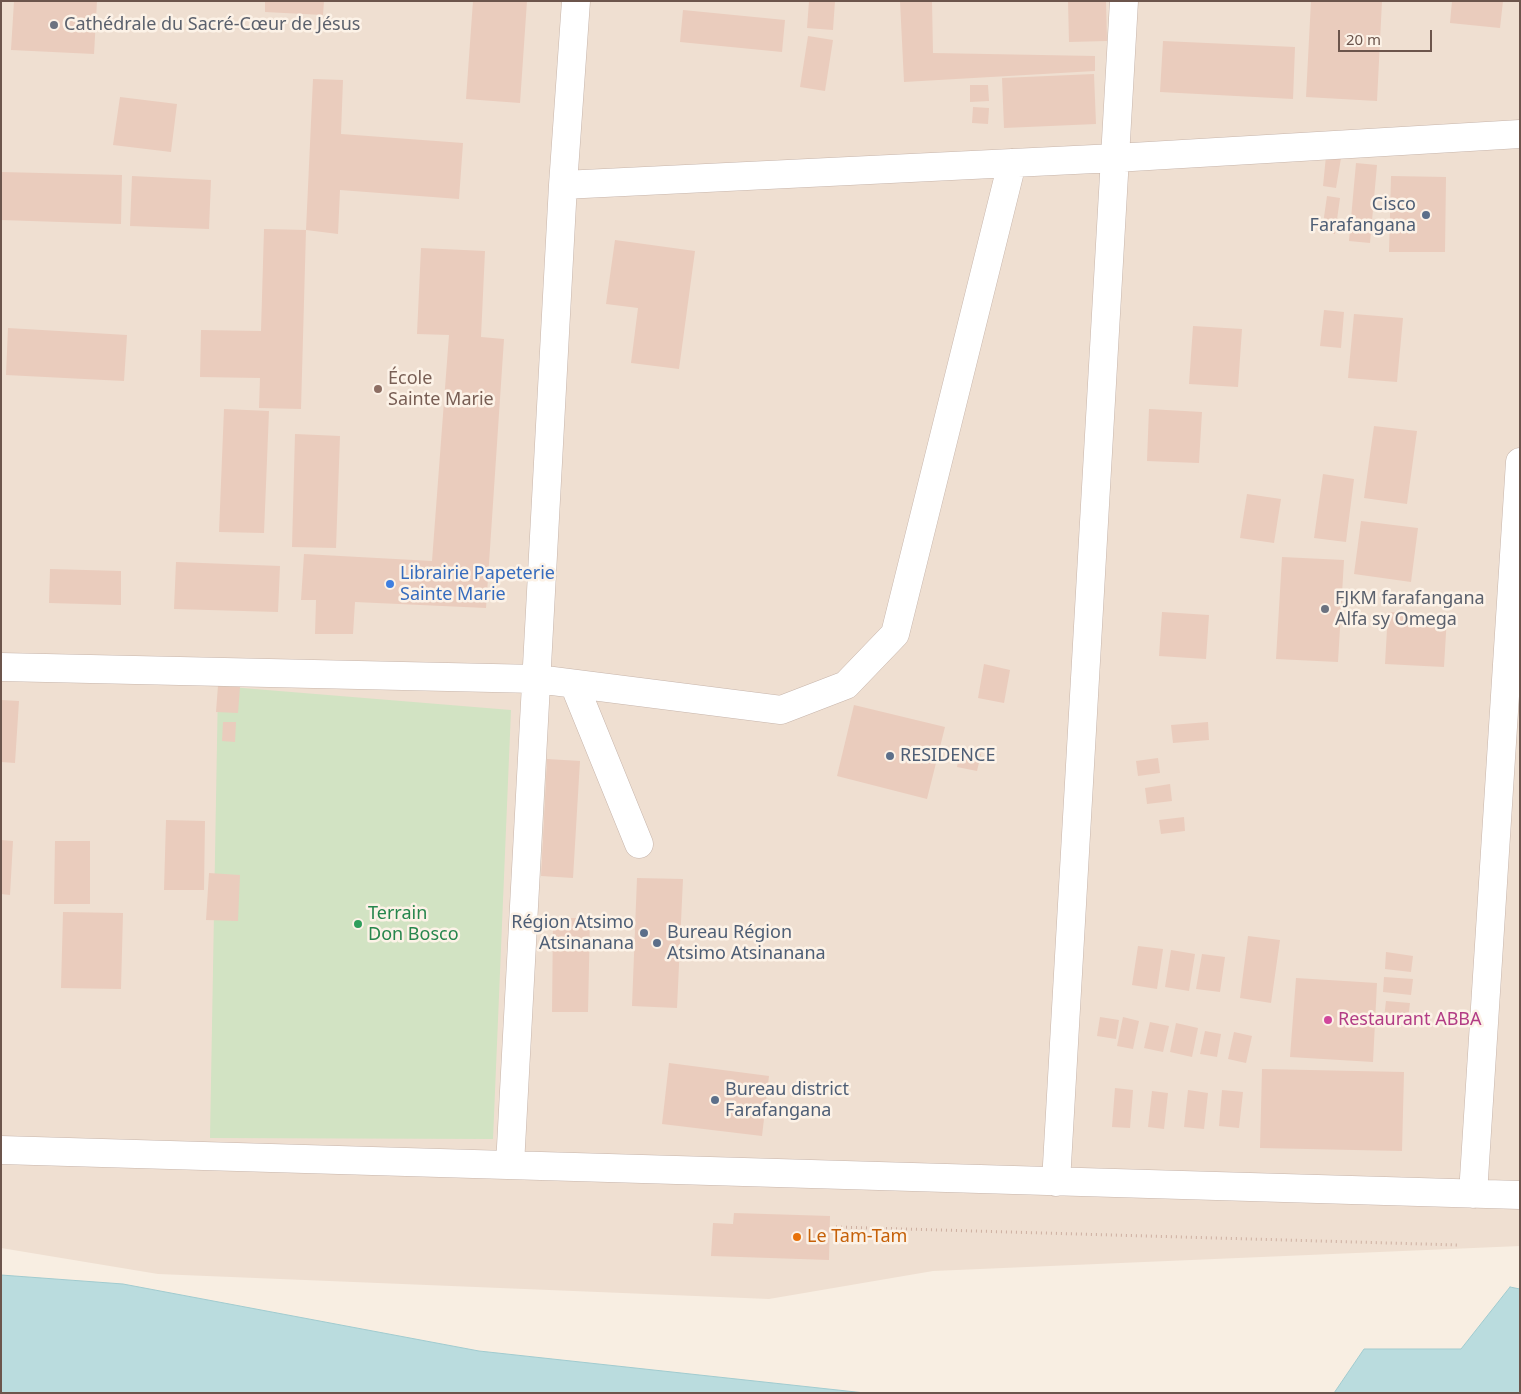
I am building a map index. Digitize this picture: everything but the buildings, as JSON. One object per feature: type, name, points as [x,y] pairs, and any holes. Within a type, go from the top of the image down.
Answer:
[{"type":"street","points":[[510,1165],[564,186],[576,1]]},
{"type":"street","points":[[1056,1182],[1124,1]]},
{"type":"street","points":[[564,186],[1115,158],[1520,134]]},
{"type":"street","points":[[1,667],[537,679],[780,710],[846,686],[895,634],[1012,163]]},
{"type":"street","points":[[1473,1194],[1512,700],[1520,462]]},
{"type":"street","points":[[574,684],[639,844]]},
{"type":"street","points":[[1,1150],[1520,1196]]},
{"type":"path","points":[[836,1227],[1458,1245]]},
{"type":"shaded area","points":[[1,1],[1520,1],[1520,1246],[933,1271],[769,1299],[158,1274],[1,1248]]},
{"type":"green space","name":"Terrain Don Bosco","points":[[218,686],[511,710],[493,1139],[210,1138]]},
{"type":"water","points":[[1,1275],[123,1284],[479,1351],[865,1393],[1,1393]]},
{"type":"water","points":[[1510,1287],[1520,1289],[1520,1393],[1334,1393],[1364,1349],[1461,1349]]},
{"type":"place","name":"Cathédrale du Sacré-Cœur de Jésus","points":[[54,25]]},
{"type":"place","name":"Cisco Farafangana","points":[[1426,215]]},
{"type":"place","name":"École Sainte Marie","points":[[378,389]]},
{"type":"place","name":"Librairie Papeterie Sainte Marie","points":[[390,584]]},
{"type":"place","name":"FJKM farafangana Alfa sy Omega","points":[[1325,609]]},
{"type":"place","name":"RESIDENCE","points":[[890,756]]},
{"type":"place","name":"Terrain Don Bosco","points":[[358,924]]},
{"type":"place","name":"Région Atsimo Atsinanana","points":[[644,933]]},
{"type":"place","name":"Bureau Région Atsimo Atsinanana","points":[[657,943]]},
{"type":"place","name":"Restaurant ABBA","points":[[1328,1020]]},
{"type":"place","name":"Bureau district Farafangana","points":[[715,1100]]},
{"type":"place","name":"Le Tam-Tam","points":[[797,1237]]}]
